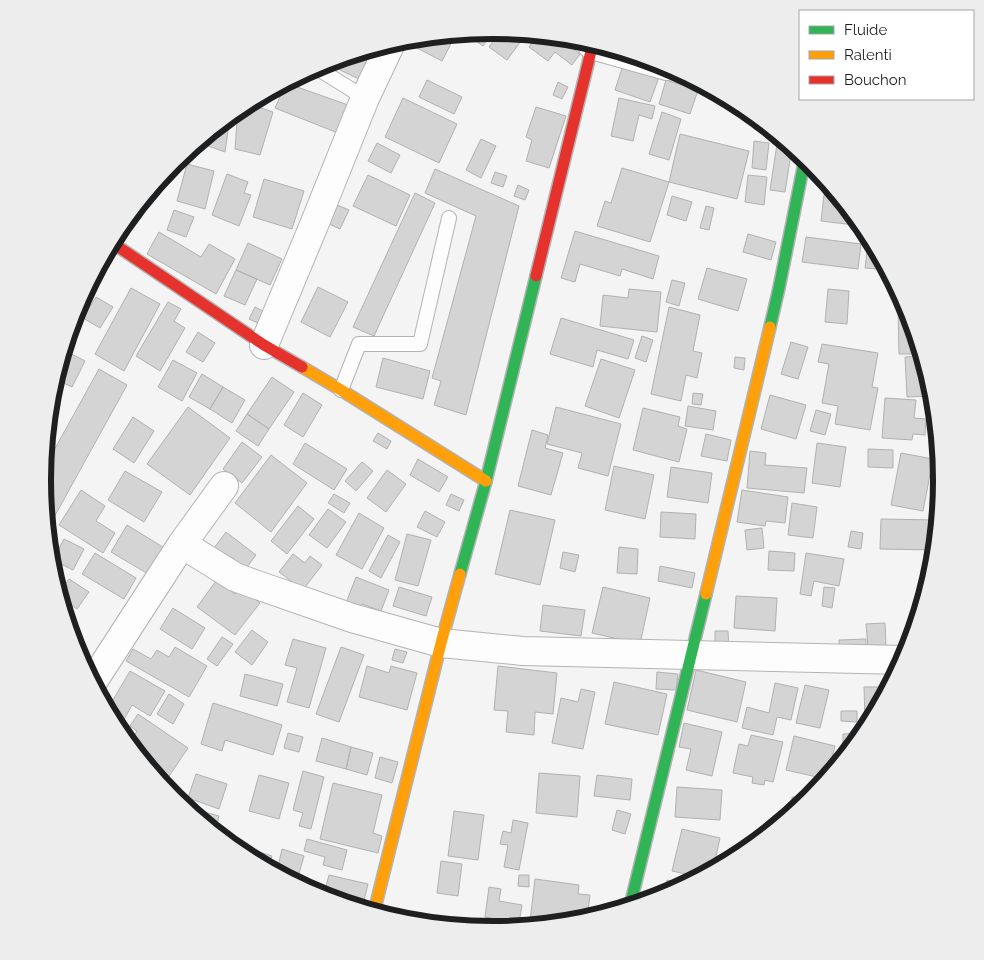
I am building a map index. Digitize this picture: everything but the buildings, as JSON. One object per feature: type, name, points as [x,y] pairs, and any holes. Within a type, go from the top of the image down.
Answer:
[{"type":"street","points":[[376,905],[441,643],[486,480],[591,50]]},
{"type":"street","points":[[264,345],[365,98],[386,52]]},
{"type":"street","points":[[632,899],[692,655],[778,288],[803,167]]},
{"type":"street","points":[[118,247],[264,345],[341,390],[486,480]]},
{"type":"street","points":[[96,675],[182,544],[224,486]]},
{"type":"street","points":[[182,544],[235,577],[352,618],[441,643],[524,651],[895,660]]},
{"type":"lane","points":[[323,72],[365,98]]},
{"type":"lane","points":[[341,390],[359,344],[420,344],[449,218]]},
{"type":"traffic: fast","points":[[770,327],[803,167]]},
{"type":"traffic: fast","points":[[460,574],[486,481],[536,276]]},
{"type":"traffic: fast","points":[[632,899],[706,594]]},
{"type":"traffic: slow","points":[[706,594],[770,327]]},
{"type":"traffic: slow","points":[[302,367],[486,481]]},
{"type":"traffic: slow","points":[[376,905],[460,574]]},
{"type":"traffic: jam","points":[[536,276],[591,50]]},
{"type":"traffic: jam","points":[[118,247],[264,345],[302,367]]}]
